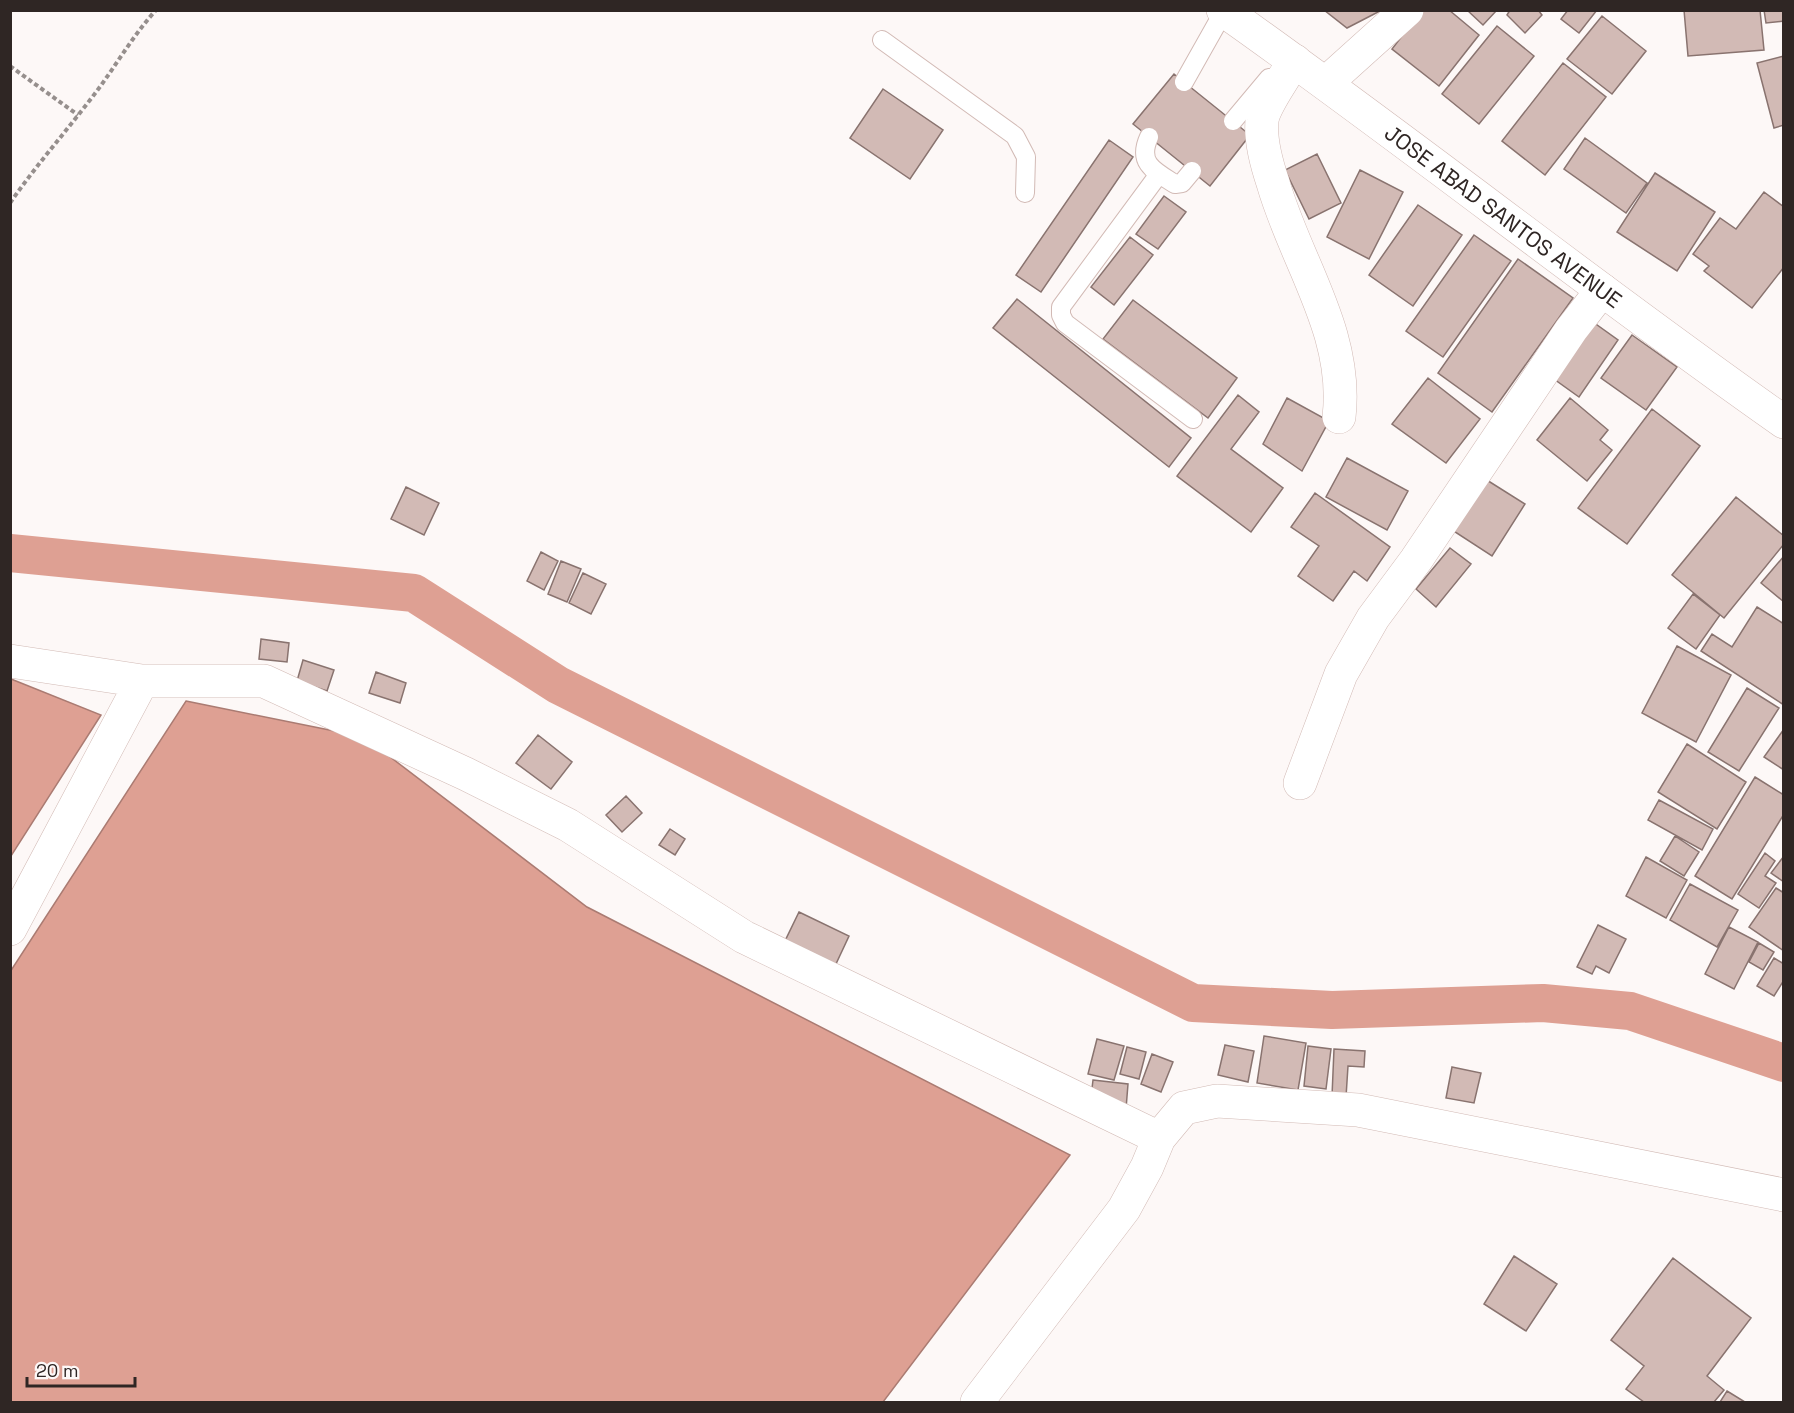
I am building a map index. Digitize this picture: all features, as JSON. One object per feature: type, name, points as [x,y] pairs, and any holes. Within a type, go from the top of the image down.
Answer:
[{"type":"main road","points":[[1326,82],[1407,10]]},
{"type":"main road","name":"JOSE ABAD SANTOS AVENUE","points":[[1224,11],[1326,82],[1602,290],[1784,422]]},
{"type":"main road","points":[[1291,58],[1262,120],[1267,163],[1296,247],[1321,301],[1337,356],[1342,391],[1339,417]]},
{"type":"main road","points":[[1299,783],[1341,674],[1373,618],[1416,560],[1571,330],[1602,290]]},
{"type":"main road","points":[[10,661],[142,681],[264,681],[466,774],[568,825],[744,937],[1159,1138]]},
{"type":"main road","points":[[10,929],[142,681]]},
{"type":"main road","points":[[976,1402],[1124,1209],[1144,1173],[1159,1138],[1184,1108],[1217,1101],[1358,1110],[1784,1194]]},
{"type":"lane","points":[[1184,82],[1224,11]]},
{"type":"lane","points":[[882,40],[1014,136],[1026,157],[1024,193]]},
{"type":"lane","points":[[1233,122],[1291,58]]},
{"type":"lane","points":[[1149,137],[1143,149],[1144,156],[1159,174],[1175,184],[1182,183],[1192,171]]},
{"type":"lane","points":[[1159,174],[1061,307],[1061,315],[1065,323],[1193,419]]},
{"type":"path","points":[[10,203],[39,162],[78,114],[133,36],[156,10]]},
{"type":"path","points":[[10,66],[78,114]]},
{"type":"shaded area","points":[[11,679],[101,715],[11,856]]},
{"type":"shaded area","points":[[186,701],[364,737],[587,907],[1070,1155],[883,1402],[11,1402],[10,972]]},
{"type":"building","points":[[1324,10],[1379,10],[1380,11],[1347,28]]},
{"type":"building","points":[[1422,10],[1449,10],[1479,35],[1439,86],[1392,49]]},
{"type":"building","points":[[1467,10],[1497,10],[1483,25]]},
{"type":"building","points":[[1510,10],[1538,10],[1542,15],[1525,33],[1507,15]]},
{"type":"building","points":[[1568,10],[1597,10],[1579,33],[1561,19]]},
{"type":"building","points":[[1684,10],[1760,10],[1764,50],[1688,56]]},
{"type":"building","points":[[1764,10],[1784,10],[1784,21],[1766,23]]},
{"type":"building","points":[[1602,16],[1646,51],[1612,94],[1567,59]]},
{"type":"building","points":[[1497,26],[1534,56],[1479,124],[1442,94]]},
{"type":"building","points":[[1784,56],[1784,125],[1774,128],[1757,63]]},
{"type":"building","points":[[1563,63],[1606,97],[1545,175],[1502,141]]},
{"type":"building","points":[[1174,74],[1250,135],[1210,186],[1133,124]]},
{"type":"building","points":[[883,89],[943,130],[910,179],[850,138]]},
{"type":"building","points":[[1585,138],[1647,183],[1626,213],[1564,169]]},
{"type":"building","points":[[1109,140],[1133,157],[1041,292],[1016,275]]},
{"type":"building","points":[[1317,154],[1341,203],[1309,219],[1285,170]]},
{"type":"building","points":[[1360,170],[1403,192],[1369,259],[1327,237]]},
{"type":"building","points":[[1655,173],[1715,212],[1677,271],[1617,232]]},
{"type":"building","points":[[1764,192],[1784,207],[1784,267],[1752,308],[1704,271],[1709,266],[1693,254],[1720,218],[1736,229]]},
{"type":"building","points":[[1164,196],[1186,212],[1158,249],[1136,234]]},
{"type":"building","points":[[1418,205],[1462,235],[1413,306],[1369,275]]},
{"type":"building","points":[[1474,235],[1511,261],[1443,357],[1406,331]]},
{"type":"building","points":[[1130,237],[1153,255],[1114,305],[1091,287]]},
{"type":"building","points":[[1518,259],[1573,298],[1492,412],[1438,373]]},
{"type":"building","points":[[1017,299],[1191,438],[1169,467],[993,328]]},
{"type":"building","points":[[1133,300],[1237,378],[1208,418],[1103,339]]},
{"type":"building","points":[[1586,317],[1618,340],[1579,397],[1547,374]]},
{"type":"building","points":[[1632,335],[1677,367],[1646,410],[1601,378]]},
{"type":"building","points":[[1428,378],[1480,419],[1446,463],[1392,424]]},
{"type":"building","points":[[1238,395],[1259,412],[1231,449],[1283,488],[1251,532],[1177,476]]},
{"type":"building","points":[[1287,398],[1329,421],[1302,471],[1263,444]]},
{"type":"building","points":[[1570,398],[1608,430],[1600,440],[1612,450],[1587,481],[1537,440]]},
{"type":"building","points":[[1652,409],[1700,446],[1627,544],[1578,508]]},
{"type":"building","points":[[1347,458],[1408,491],[1387,530],[1326,497]]},
{"type":"building","points":[[1482,477],[1525,504],[1492,556],[1449,528]]},
{"type":"building","points":[[406,487],[439,503],[424,535],[391,519]]},
{"type":"building","points":[[1315,493],[1390,547],[1367,581],[1354,571],[1333,601],[1298,576],[1319,546],[1291,527]]},
{"type":"building","points":[[1736,497],[1784,536],[1784,544],[1724,618],[1672,575]]},
{"type":"building","points":[[1450,548],[1471,564],[1436,607],[1416,589]]},
{"type":"building","points":[[541,552],[558,561],[544,590],[527,581]]},
{"type":"building","points":[[1784,556],[1784,602],[1761,583]]},
{"type":"building","points":[[561,561],[581,569],[567,602],[548,594]]},
{"type":"building","points":[[583,573],[606,584],[591,614],[569,603]]},
{"type":"building","points":[[1693,594],[1720,615],[1696,649],[1668,628]]},
{"type":"building","points":[[1757,607],[1784,624],[1784,705],[1701,651],[1712,634],[1732,647]]},
{"type":"building","points":[[261,639],[289,643],[287,662],[259,659]]},
{"type":"building","points":[[1677,646],[1731,675],[1696,742],[1642,713]]},
{"type":"building","points":[[303,660],[334,670],[327,691],[297,681]]},
{"type":"building","points":[[376,672],[406,683],[400,703],[369,693]]},
{"type":"building","points":[[1747,688],[1779,708],[1739,771],[1708,752]]},
{"type":"building","points":[[1784,729],[1784,770],[1764,757]]},
{"type":"building","points":[[538,735],[572,762],[551,789],[516,763]]},
{"type":"building","points":[[1687,744],[1746,782],[1717,829],[1658,792]]},
{"type":"building","points":[[1755,777],[1784,795],[1784,814],[1732,899],[1695,876]]},
{"type":"building","points":[[626,796],[642,813],[622,832],[606,815]]},
{"type":"building","points":[[1659,800],[1713,829],[1702,850],[1648,820]]},
{"type":"building","points":[[670,829],[685,839],[675,855],[659,845]]},
{"type":"building","points":[[1675,836],[1699,852],[1684,876],[1660,861]]},
{"type":"building","points":[[1765,853],[1775,861],[1765,876],[1776,883],[1759,908],[1738,894]]},
{"type":"building","points":[[1784,856],[1784,882],[1771,873]]},
{"type":"building","points":[[1646,857],[1687,880],[1666,918],[1626,896]]},
{"type":"building","points":[[1690,884],[1738,910],[1717,947],[1670,920]]},
{"type":"building","points":[[1776,888],[1784,893],[1784,951],[1749,927]]},
{"type":"building","points":[[799,912],[849,936],[835,966],[784,943]]},
{"type":"building","points":[[1598,925],[1626,939],[1609,973],[1596,966],[1592,974],[1577,967]]},
{"type":"building","points":[[1729,927],[1758,942],[1734,989],[1705,974]]},
{"type":"building","points":[[1759,943],[1774,952],[1763,970],[1749,962]]},
{"type":"building","points":[[1774,958],[1784,964],[1784,980],[1774,996],[1757,986]]},
{"type":"building","points":[[1264,1036],[1306,1043],[1298,1090],[1257,1083]]},
{"type":"building","points":[[1097,1039],[1124,1046],[1114,1080],[1088,1074]]},
{"type":"building","points":[[1225,1045],[1254,1051],[1248,1082],[1218,1075]]},
{"type":"building","points":[[1308,1046],[1331,1049],[1326,1089],[1304,1086]]},
{"type":"building","points":[[1127,1047],[1146,1052],[1139,1079],[1120,1074]]},
{"type":"building","points":[[1334,1049],[1365,1051],[1364,1067],[1348,1066],[1346,1097],[1332,1096]]},
{"type":"building","points":[[1152,1054],[1173,1062],[1161,1092],[1141,1084]]},
{"type":"building","points":[[1452,1067],[1481,1073],[1474,1103],[1446,1098]]},
{"type":"building","points":[[1093,1080],[1128,1084],[1126,1109],[1090,1105]]},
{"type":"building","points":[[1514,1256],[1557,1284],[1526,1331],[1484,1304]]},
{"type":"building","points":[[1673,1258],[1751,1318],[1707,1376],[1724,1390],[1714,1402],[1644,1402],[1626,1389],[1644,1366],[1611,1340]]},
{"type":"building","points":[[1727,1391],[1745,1402],[1720,1402]]},
{"type":"waterway","points":[[10,553],[414,593],[558,685],[1193,1003],[1332,1010],[1543,1003],[1630,1011],[1784,1063]]}]
